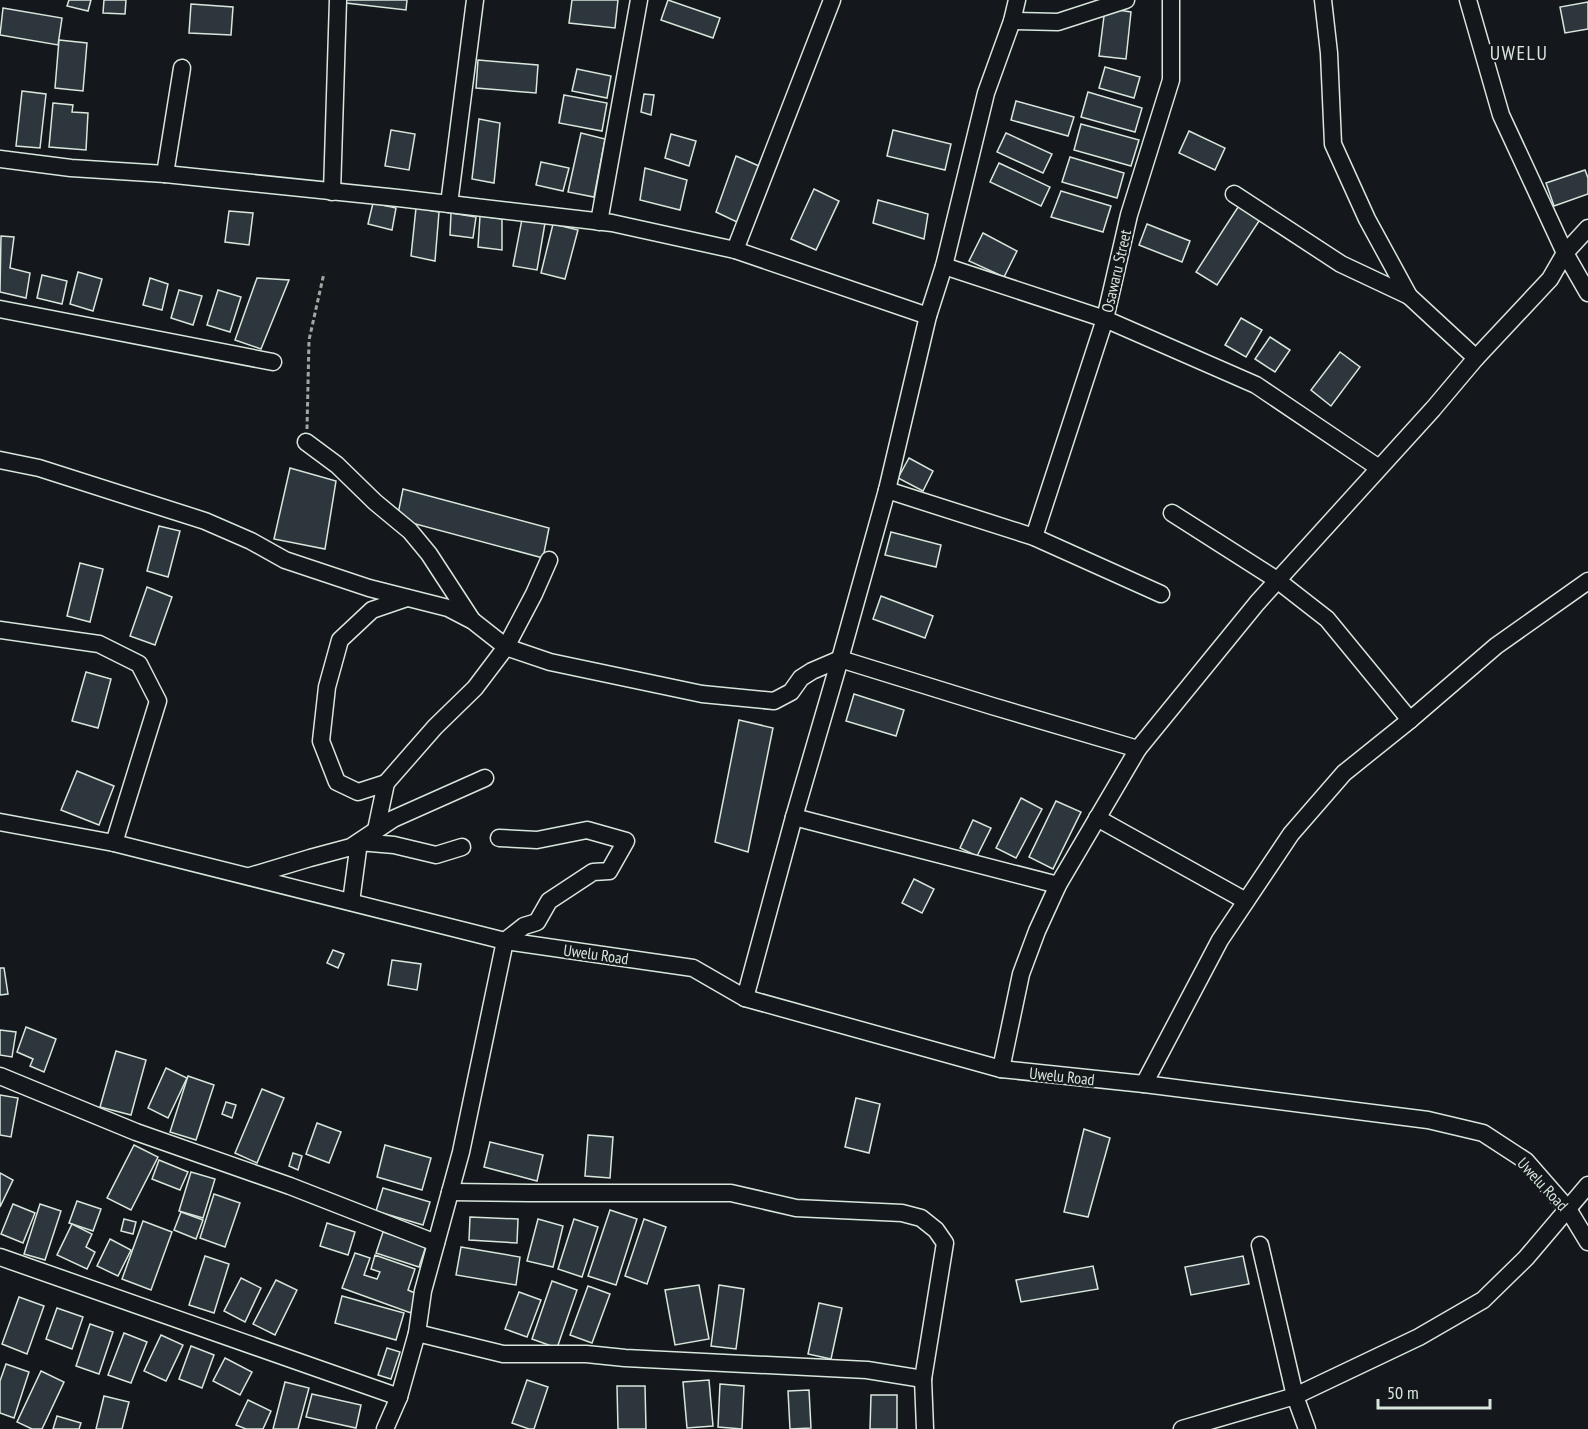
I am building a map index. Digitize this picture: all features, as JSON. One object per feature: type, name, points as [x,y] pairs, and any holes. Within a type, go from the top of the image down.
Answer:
[{"type":"street","points":[[332,192],[338,0]]},
{"type":"street","points":[[449,204],[475,0]]},
{"type":"street","points":[[599,222],[639,0]]},
{"type":"street","points":[[735,250],[832,0]]},
{"type":"street","points":[[745,998],[887,490],[928,316],[944,266],[986,93],[1012,21],[1017,0]]},
{"type":"street","points":[[1012,21],[1058,22],[1126,0]]},
{"type":"street","name":"Osawaru Street","points":[[1034,537],[1105,319],[1129,214],[1171,80],[1171,0]]},
{"type":"street","points":[[1323,0],[1329,53],[1333,144],[1367,219],[1409,296]]},
{"type":"street","points":[[1468,0],[1501,115],[1565,253],[1588,293]]},
{"type":"street","points":[[165,174],[182,68]]},
{"type":"street","points":[[0,159],[71,168],[165,174],[612,223],[735,250],[928,316]]},
{"type":"street","points":[[1234,194],[1341,264],[1409,296],[1476,358]]},
{"type":"street","points":[[1001,1070],[1021,974],[1037,931],[1058,885],[1138,748],[1277,580],[1550,279],[1565,253],[1588,228]]},
{"type":"street","points":[[944,266],[1105,319],[1256,385],[1379,468]]},
{"type":"street","points":[[0,309],[273,362]]},
{"type":"street","points":[[306,442],[337,465],[375,502],[410,531],[429,554],[473,621]]},
{"type":"street","points":[[0,460],[39,468],[205,521],[251,541],[285,560],[369,588],[448,609],[473,621],[506,647],[550,662],[702,694],[774,701],[791,692],[801,678],[840,659],[1138,748]]},
{"type":"street","points":[[887,490],[1034,537],[1161,594]]},
{"type":"street","points":[[1172,513],[1277,580],[1327,619],[1410,720]]},
{"type":"street","points":[[376,830],[386,783],[435,727],[475,688],[506,647],[549,560]]},
{"type":"street","points":[[1144,1084],[1220,940],[1291,834],[1344,773],[1496,646],[1588,581]]},
{"type":"street","points":[[386,783],[358,792],[337,782],[321,741],[327,687],[340,640],[372,610],[407,598]]},
{"type":"street","points":[[0,630],[99,644],[139,664],[158,701],[114,843]]},
{"type":"street","points":[[249,877],[351,848],[393,819],[485,778]]},
{"type":"street","points":[[794,817],[1058,885]]},
{"type":"street","points":[[1097,818],[1246,902]]},
{"type":"street","name":"Uwelu Road","points":[[0,822],[114,843],[505,940],[693,968],[745,998],[1001,1070],[1144,1084],[1428,1120],[1483,1133],[1526,1161],[1568,1209],[1588,1242]]},
{"type":"street","points":[[385,1429],[399,1397],[417,1334],[423,1291],[461,1152],[505,940],[524,926],[537,922],[549,901],[593,872],[609,872],[626,841],[587,830],[537,840],[499,838]]},
{"type":"street","points":[[359,842],[394,845],[436,855],[462,847]]},
{"type":"street","points":[[351,902],[359,842]]},
{"type":"street","points":[[0,1076],[136,1132],[290,1186],[436,1243]]},
{"type":"street","points":[[1182,1429],[1295,1396],[1419,1337],[1483,1300],[1526,1258],[1588,1185]]},
{"type":"street","points":[[450,1192],[731,1193],[796,1208],[902,1213],[921,1218],[936,1230],[945,1243],[923,1379],[925,1429]]},
{"type":"street","points":[[1260,1245],[1295,1396],[1307,1429]]},
{"type":"street","points":[[0,1257],[399,1397]]},
{"type":"street","points":[[417,1334],[503,1354],[586,1354],[867,1370],[923,1379]]},
{"type":"path","points":[[306,442],[309,340],[324,273]]},
{"type":"building","points":[[69,0],[91,0],[88,11],[67,6]]},
{"type":"building","points":[[104,0],[126,0],[125,14],[103,13]]},
{"type":"building","points":[[346,0],[407,0],[406,10],[346,3]]},
{"type":"building","points":[[572,0],[618,0],[615,28],[569,23]]},
{"type":"building","points":[[668,0],[720,18],[713,38],[661,20]]},
{"type":"building","points":[[1588,2],[1588,29],[1565,33],[1560,7]]},
{"type":"building","points":[[191,4],[233,7],[231,35],[189,33]]},
{"type":"building","points":[[3,8],[62,18],[58,45],[0,35]]},
{"type":"building","points":[[1105,8],[1131,12],[1126,59],[1099,56]]},
{"type":"building","points":[[59,40],[87,43],[83,91],[55,88]]},
{"type":"building","points":[[478,60],[538,65],[536,93],[476,88]]},
{"type":"building","points":[[1105,67],[1140,77],[1134,98],[1099,88]]},
{"type":"building","points":[[577,69],[611,76],[607,98],[572,91]]},
{"type":"building","points":[[22,91],[46,94],[40,148],[16,146]]},
{"type":"building","points":[[1088,92],[1142,108],[1135,132],[1081,117]]},
{"type":"building","points":[[644,94],[654,95],[651,115],[641,112]]},
{"type":"building","points":[[564,95],[607,103],[602,131],[559,123]]},
{"type":"building","points":[[1016,101],[1074,117],[1068,136],[1011,120]]},
{"type":"building","points":[[53,103],[73,105],[72,112],[88,113],[86,150],[49,147]]},
{"type":"building","points":[[479,119],[500,123],[494,183],[472,179]]},
{"type":"building","points":[[1081,124],[1139,140],[1131,166],[1074,150]]},
{"type":"building","points":[[391,130],[415,134],[409,170],[385,166]]},
{"type":"building","points":[[893,130],[951,144],[945,170],[887,156]]},
{"type":"building","points":[[1189,131],[1225,148],[1215,170],[1179,153]]},
{"type":"building","points":[[581,133],[605,139],[594,197],[568,192]]},
{"type":"building","points":[[1006,133],[1052,154],[1043,173],[997,152]]},
{"type":"building","points":[[671,134],[696,141],[689,166],[665,158]]},
{"type":"building","points":[[736,156],[759,166],[737,222],[716,212]]},
{"type":"building","points":[[1070,157],[1124,173],[1117,198],[1062,182]]},
{"type":"building","points":[[541,162],[569,168],[563,191],[536,185]]},
{"type":"building","points":[[999,163],[1050,187],[1041,206],[990,182]]},
{"type":"building","points":[[645,168],[687,180],[680,210],[640,200]]},
{"type":"building","points":[[1585,170],[1588,178],[1588,194],[1554,206],[1546,183]]},
{"type":"building","points":[[814,189],[839,201],[816,250],[791,239]]},
{"type":"building","points":[[1061,191],[1111,206],[1103,232],[1051,217]]},
{"type":"building","points":[[878,200],[928,214],[924,239],[873,223]]},
{"type":"building","points":[[373,203],[396,208],[392,230],[368,224]]},
{"type":"building","points":[[1240,204],[1261,218],[1217,285],[1196,272]]},
{"type":"building","points":[[416,208],[439,212],[435,261],[411,256]]},
{"type":"building","points":[[229,211],[253,213],[249,245],[225,242]]},
{"type":"building","points":[[451,213],[476,217],[473,238],[450,235]]},
{"type":"building","points":[[480,216],[502,219],[502,250],[478,247]]},
{"type":"building","points":[[522,219],[545,223],[537,270],[513,266]]},
{"type":"building","points":[[553,224],[578,230],[565,279],[541,273]]},
{"type":"building","points":[[1147,224],[1190,241],[1182,262],[1139,245]]},
{"type":"building","points":[[983,233],[1017,251],[1004,277],[969,261]]},
{"type":"building","points":[[1,236],[14,237],[10,268],[30,273],[26,298],[0,292]]},
{"type":"building","points":[[78,272],[102,279],[93,311],[70,304]]},
{"type":"building","points":[[42,275],[67,281],[62,304],[37,298]]},
{"type":"building","points":[[150,278],[168,284],[162,310],[143,305]]},
{"type":"building","points":[[257,278],[289,280],[261,349],[235,340]]},
{"type":"building","points":[[179,290],[202,296],[193,325],[171,318]]},
{"type":"building","points":[[218,290],[241,297],[230,332],[207,325]]},
{"type":"building","points":[[1241,318],[1262,330],[1246,357],[1225,345]]},
{"type":"building","points":[[1270,337],[1290,350],[1275,372],[1255,359]]},
{"type":"building","points":[[1340,352],[1360,367],[1331,406],[1311,390]]},
{"type":"building","points":[[909,458],[933,471],[923,491],[898,478]]},
{"type":"building","points":[[290,468],[336,481],[325,549],[274,539]]},
{"type":"building","points":[[403,489],[549,528],[543,558],[397,519]]},
{"type":"building","points":[[159,526],[180,531],[168,577],[147,571]]},
{"type":"building","points":[[891,532],[941,545],[936,567],[885,555]]},
{"type":"building","points":[[80,563],[103,569],[90,622],[67,616]]},
{"type":"building","points":[[147,587],[172,597],[155,645],[130,636]]},
{"type":"building","points":[[881,596],[933,616],[925,638],[873,619]]},
{"type":"building","points":[[86,672],[111,679],[98,728],[72,721]]},
{"type":"building","points":[[854,694],[904,710],[896,736],[846,721]]},
{"type":"building","points":[[739,720],[773,728],[748,852],[715,842]]},
{"type":"building","points":[[77,771],[114,786],[99,825],[61,810]]},
{"type":"building","points":[[1021,798],[1042,809],[1016,858],[996,848]]},
{"type":"building","points":[[1056,801],[1081,812],[1053,869],[1029,857]]},
{"type":"building","points":[[973,820],[991,828],[977,856],[960,848]]},
{"type":"building","points":[[914,879],[934,889],[922,913],[902,903]]},
{"type":"building","points":[[333,950],[344,954],[338,968],[327,963]]},
{"type":"building","points":[[392,960],[421,964],[417,990],[388,985]]},
{"type":"building","points":[[0,968],[4,968],[8,994],[0,995]]},
{"type":"building","points":[[26,1027],[56,1039],[44,1072],[30,1066],[33,1059],[17,1052]]},
{"type":"building","points":[[0,1030],[16,1032],[12,1057],[0,1055]]},
{"type":"building","points":[[116,1051],[146,1060],[131,1115],[100,1107]]},
{"type":"building","points":[[166,1068],[187,1078],[168,1118],[148,1108]]},
{"type":"building","points":[[188,1076],[214,1085],[196,1140],[170,1132]]},
{"type":"building","points":[[262,1089],[284,1098],[257,1163],[235,1153]]},
{"type":"building","points":[[0,1095],[18,1098],[11,1137],[0,1135]]},
{"type":"building","points":[[856,1098],[880,1104],[869,1153],[845,1147]]},
{"type":"building","points":[[226,1102],[236,1105],[232,1118],[222,1114]]},
{"type":"building","points":[[317,1123],[341,1132],[329,1163],[306,1154]]},
{"type":"building","points":[[1084,1129],[1110,1138],[1088,1217],[1064,1212]]},
{"type":"building","points":[[588,1135],[613,1137],[610,1178],[585,1176]]},
{"type":"building","points":[[490,1142],[543,1155],[537,1181],[484,1167]]},
{"type":"building","points":[[134,1145],[158,1157],[131,1210],[107,1198]]},
{"type":"building","points":[[385,1145],[431,1158],[422,1190],[377,1177]]},
{"type":"building","points":[[293,1153],[302,1156],[298,1170],[289,1166]]},
{"type":"building","points":[[159,1160],[188,1172],[180,1190],[152,1179]]},
{"type":"building","points":[[191,1172],[215,1179],[203,1218],[179,1211]]},
{"type":"building","points":[[0,1173],[13,1180],[0,1207]]},
{"type":"building","points":[[383,1188],[430,1202],[423,1225],[376,1211]]},
{"type":"building","points":[[214,1194],[240,1203],[225,1247],[200,1238]]},
{"type":"building","points":[[77,1201],[101,1209],[93,1231],[69,1223]]},
{"type":"building","points":[[13,1204],[35,1213],[23,1243],[1,1234]]},
{"type":"building","points":[[40,1204],[61,1211],[45,1260],[24,1254]]},
{"type":"building","points":[[610,1210],[637,1219],[616,1285],[588,1276]]},
{"type":"building","points":[[181,1212],[203,1220],[196,1239],[174,1230]]},
{"type":"building","points":[[470,1217],[518,1219],[517,1243],[469,1240]]},
{"type":"building","points":[[124,1219],[136,1222],[133,1234],[121,1231]]},
{"type":"building","points":[[538,1219],[563,1226],[553,1267],[527,1261]]},
{"type":"building","points":[[574,1219],[598,1227],[582,1277],[558,1269]]},
{"type":"building","points":[[644,1219],[666,1227],[647,1284],[625,1276]]},
{"type":"building","points":[[143,1221],[172,1232],[151,1290],[122,1279]]},
{"type":"building","points":[[327,1223],[355,1232],[348,1255],[320,1246]]},
{"type":"building","points":[[72,1224],[92,1234],[86,1247],[95,1252],[87,1269],[57,1255]]},
{"type":"building","points":[[383,1232],[426,1246],[419,1267],[376,1253]]},
{"type":"building","points":[[110,1239],[131,1250],[118,1276],[97,1266]]},
{"type":"building","points":[[461,1247],[520,1257],[516,1285],[456,1275]]},
{"type":"building","points":[[355,1253],[370,1258],[364,1275],[377,1279],[380,1272],[371,1269],[375,1255],[415,1269],[408,1290],[417,1294],[411,1313],[342,1288]]},
{"type":"building","points":[[205,1256],[229,1264],[214,1313],[189,1305]]},
{"type":"building","points":[[1243,1256],[1249,1284],[1191,1295],[1185,1267]]},
{"type":"building","points":[[1093,1266],[1098,1289],[1021,1302],[1016,1280]]},
{"type":"building","points":[[241,1278],[261,1288],[245,1322],[224,1311]]},
{"type":"building","points":[[276,1280],[297,1290],[275,1335],[253,1324]]},
{"type":"building","points":[[552,1281],[577,1290],[557,1348],[532,1339]]},
{"type":"building","points":[[699,1285],[709,1339],[675,1345],[665,1290]]},
{"type":"building","points":[[719,1285],[744,1289],[736,1349],[711,1346]]},
{"type":"building","points":[[588,1286],[610,1294],[592,1343],[570,1335]]},
{"type":"building","points":[[519,1292],[541,1300],[527,1337],[505,1329]]},
{"type":"building","points":[[342,1296],[404,1313],[396,1340],[335,1323]]},
{"type":"building","points":[[19,1297],[44,1306],[27,1354],[2,1344]]},
{"type":"building","points":[[819,1303],[842,1308],[831,1359],[808,1354]]},
{"type":"building","points":[[57,1308],[83,1317],[72,1349],[46,1339]]},
{"type":"building","points":[[90,1324],[113,1332],[99,1374],[76,1366]]},
{"type":"building","points":[[124,1333],[147,1342],[131,1383],[108,1375]]},
{"type":"building","points":[[161,1335],[183,1345],[166,1381],[144,1371]]},
{"type":"building","points":[[191,1346],[214,1355],[202,1388],[179,1379]]},
{"type":"building","points":[[387,1348],[400,1352],[391,1379],[378,1375]]},
{"type":"building","points":[[225,1358],[252,1372],[240,1395],[213,1381]]},
{"type":"building","points":[[6,1364],[29,1372],[14,1418],[0,1413],[0,1381]]},
{"type":"building","points":[[41,1371],[64,1382],[42,1429],[32,1429],[17,1422]]},
{"type":"building","points":[[527,1380],[548,1387],[534,1429],[512,1423]]},
{"type":"building","points":[[709,1380],[713,1426],[687,1428],[683,1382]]},
{"type":"building","points":[[285,1382],[309,1388],[298,1429],[273,1429]]},
{"type":"building","points":[[720,1384],[744,1386],[742,1429],[718,1427]]},
{"type":"building","points":[[617,1386],[645,1386],[646,1429],[618,1429]]},
{"type":"building","points":[[809,1390],[811,1428],[790,1429],[788,1391]]},
{"type":"building","points":[[312,1394],[361,1405],[356,1428],[306,1417]]},
{"type":"building","points":[[871,1395],[897,1395],[897,1429],[870,1429]]},
{"type":"building","points":[[104,1396],[129,1402],[122,1429],[96,1429]]},
{"type":"building","points":[[248,1400],[271,1411],[263,1429],[246,1429],[236,1425]]},
{"type":"building","points":[[57,1416],[81,1423],[79,1429],[53,1429]]},
{"type":"district","name":"UWELU","points":[[1519,53]]}]
